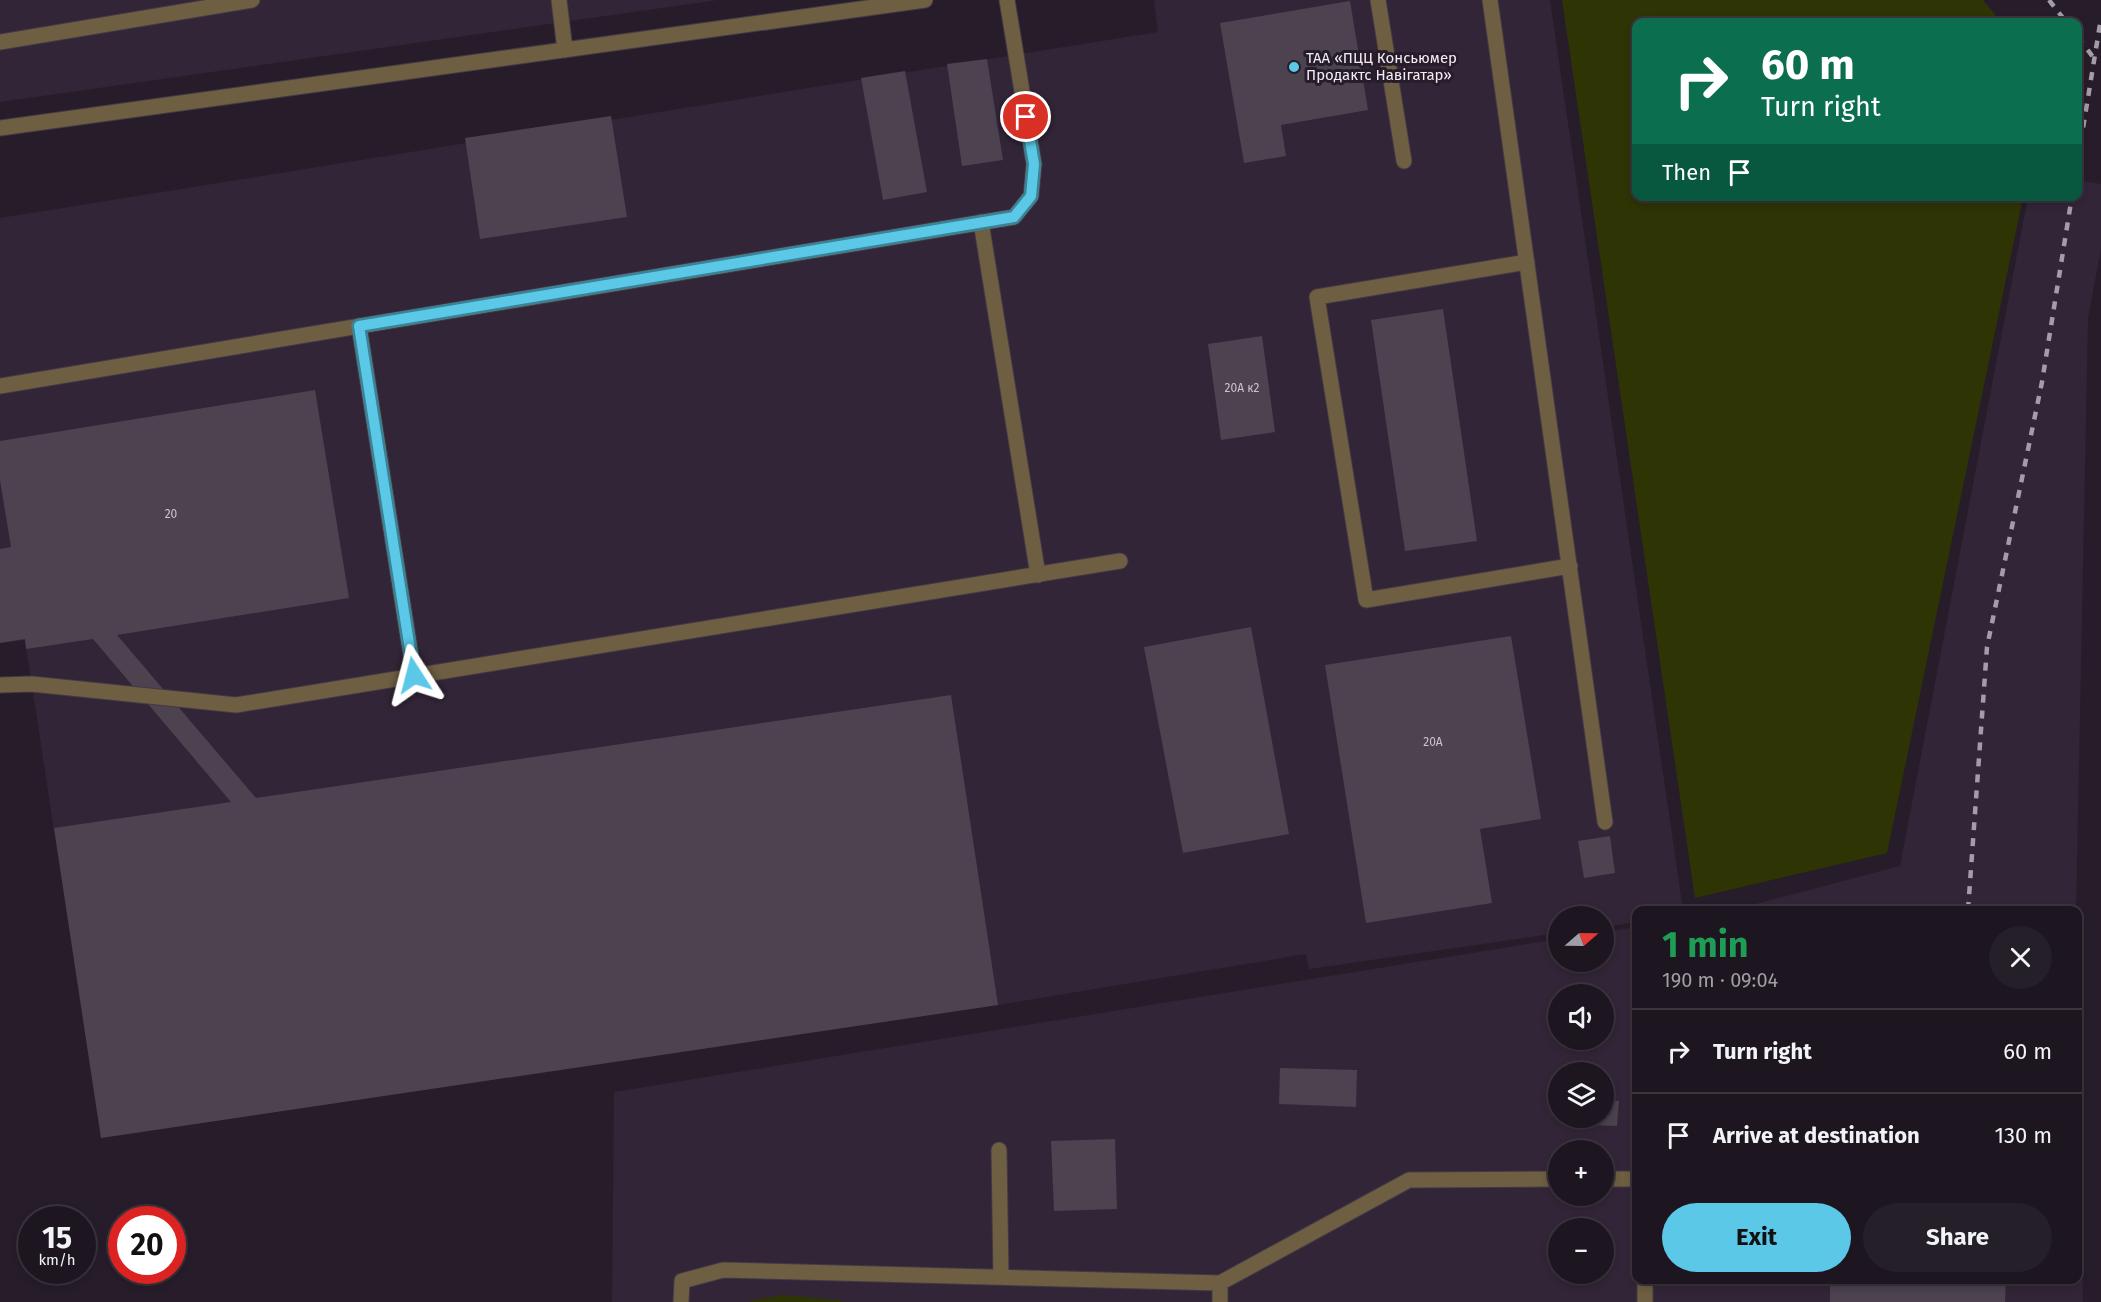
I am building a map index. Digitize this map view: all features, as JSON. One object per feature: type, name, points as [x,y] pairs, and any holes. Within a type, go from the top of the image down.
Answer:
[{"type":"lane","points":[[0,42],[252,0]]},
{"type":"lane","points":[[559,0],[565,50]]},
{"type":"lane","points":[[0,128],[925,0]]},
{"type":"lane","points":[[0,386],[1014,217],[1031,196],[1034,164],[1006,0]]},
{"type":"lane","points":[[1378,0],[1404,161]]},
{"type":"lane","points":[[1490,0],[1605,822]]},
{"type":"lane","points":[[981,222],[1038,574]]},
{"type":"lane","points":[[1527,262],[1317,297],[1366,600],[1570,566]]},
{"type":"lane","points":[[359,326],[414,675]]},
{"type":"lane","points":[[0,685],[32,684],[236,705],[1120,561]]},
{"type":"lane","points":[[999,1150],[1001,1277]]},
{"type":"lane","points":[[681,1302],[682,1281],[723,1270],[1220,1283],[1409,1180],[1548,1179]]},
{"type":"lane","points":[[1614,1179],[1632,1179]]},
{"type":"lane","points":[[1220,1283],[1220,1302]]},
{"type":"lane","points":[[1645,1284],[1645,1302]]},
{"type":"shaded area","points":[[0,0],[718,0],[0,102]]},
{"type":"shaded area","points":[[1154,0],[1550,0],[1682,906],[1632,906],[1632,923],[1614,925],[1614,906],[1548,906],[1548,934],[1309,969],[1306,954],[998,1005],[101,1138],[25,640],[0,643],[0,218],[1158,32]]},
{"type":"shaded area","points":[[2082,181],[2101,184],[2101,249],[2088,318],[2076,906],[1748,906],[1900,866],[2027,201],[2082,201]]},
{"type":"shaded area","points":[[1632,928],[1632,1284],[2082,1284],[2082,1248],[2083,1302],[612,1302],[614,1092],[1548,941],[1548,972],[1614,972],[1614,930]]},
{"type":"green space","points":[[1562,0],[1983,0],[1998,18],[1632,18],[1632,201],[2022,201],[1887,853],[1695,898]]},
{"type":"green space","points":[[782,1295],[842,1300],[841,1302],[750,1302]]},
{"type":"building","name":"ТАА «ПЦЦ Консьюмер Продактс Навігатар»","points":[[1350,1],[1368,110],[1281,125],[1286,156],[1244,163],[1220,23]]},
{"type":"building","points":[[987,59],[1003,160],[962,166],[947,64]]},
{"type":"building","points":[[905,71],[927,192],[883,200],[861,78]]},
{"type":"building","points":[[611,116],[627,217],[480,239],[465,138]]},
{"type":"building","points":[[1443,309],[1477,541],[1405,551],[1371,320]]},
{"type":"building","points":[[1262,336],[1275,432],[1221,440],[1208,344]]},
{"type":"building","points":[[315,390],[349,598],[117,635],[256,798],[951,695],[998,1005],[101,1138],[54,828],[231,802],[93,639],[26,649],[25,639],[0,643],[0,549],[11,547],[0,480],[0,441]]},
{"type":"building","points":[[1251,627],[1289,834],[1183,853],[1144,647]]},
{"type":"building","points":[[1511,636],[1541,819],[1480,829],[1492,903],[1366,923],[1325,665]]},
{"type":"building","points":[[1610,836],[1615,873],[1584,878],[1578,841]]},
{"type":"building","points":[[1280,1068],[1357,1070],[1356,1107],[1279,1104]]},
{"type":"building","points":[[1614,1101],[1619,1101],[1617,1126],[1614,1126]]},
{"type":"building","points":[[1115,1139],[1117,1209],[1054,1211],[1051,1141]]},
{"type":"building","points":[[1830,1284],[2006,1284],[2005,1302],[1830,1302]]},
{"type":"railway","points":[[2049,0],[2063,18]]},
{"type":"railway","points":[[2082,134],[2101,18]]},
{"type":"railway","points":[[2082,42],[2096,61]]},
{"type":"railway","points":[[1968,906],[1987,647],[2042,382],[2071,201]]},
{"type":"place","name":"ТАА «ПЦЦ Консьюмер Продактс Навігатар»","points":[[1294,67]]},
{"type":"route","points":[[414,675],[359,326],[1014,217],[1031,196],[1034,164],[1026,117]]}]
